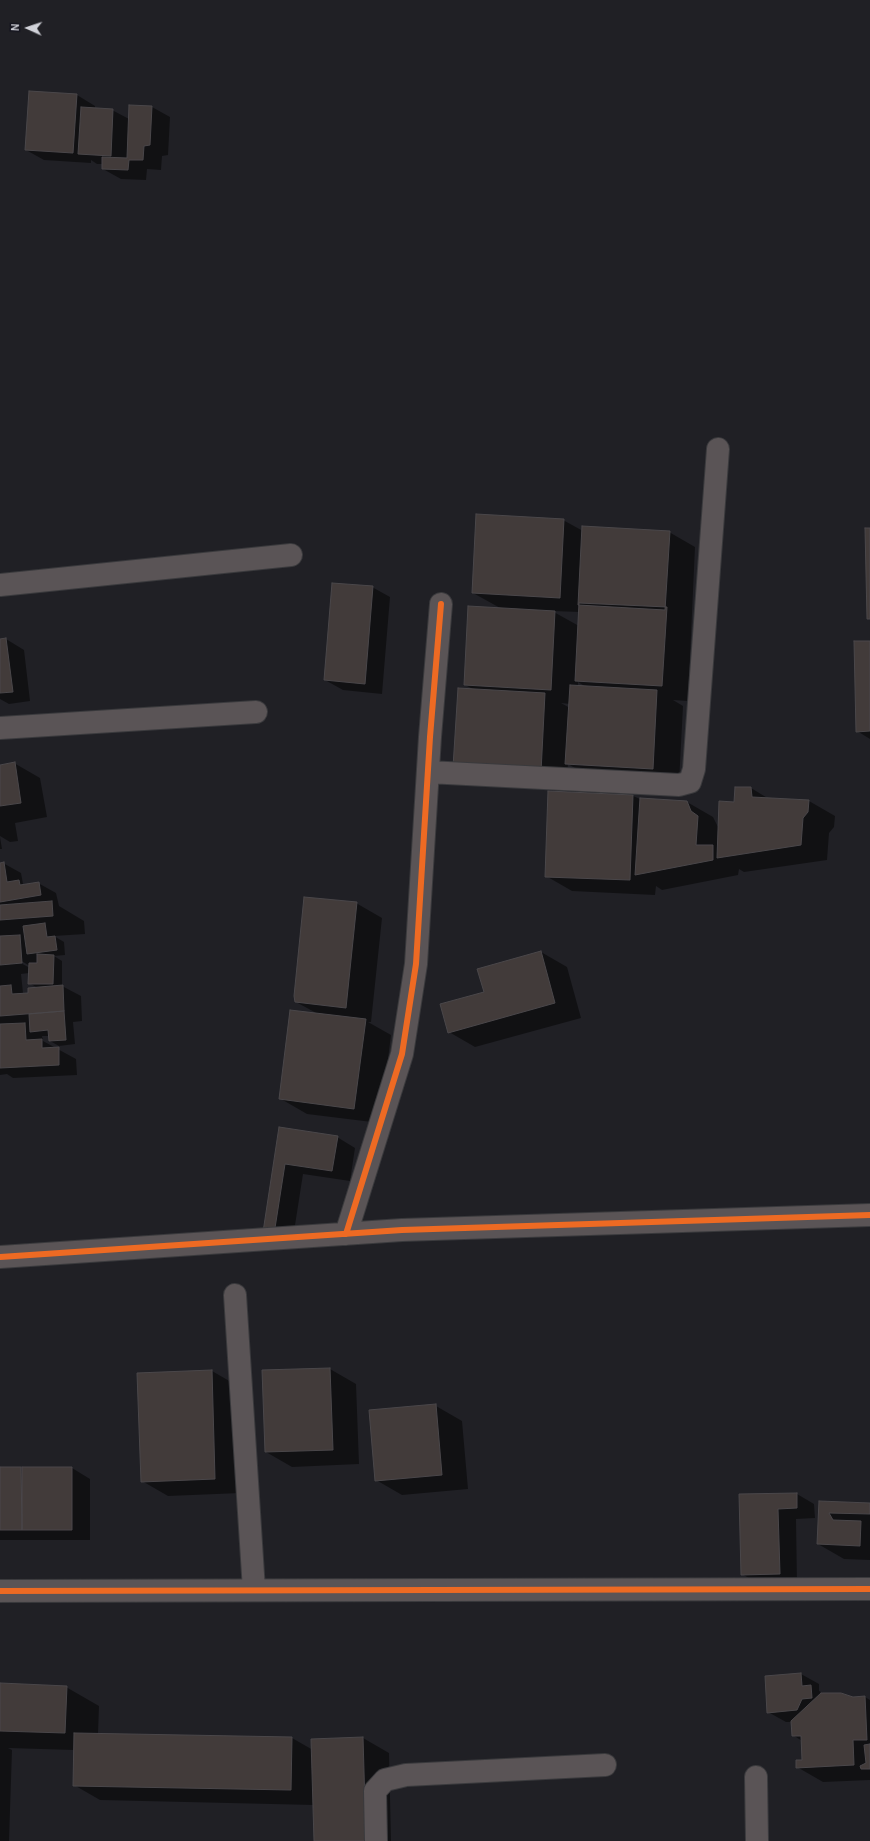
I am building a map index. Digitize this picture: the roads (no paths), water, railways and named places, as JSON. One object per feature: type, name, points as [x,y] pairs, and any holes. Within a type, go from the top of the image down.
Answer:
[{"type":"street","points":[[428,772],[679,786],[690,782],[694,770],[718,449]]},
{"type":"street","points":[[0,585],[291,555]]},
{"type":"street","points":[[346,1234],[402,1054],[416,964],[428,772],[441,604]]},
{"type":"street","points":[[0,728],[256,712]]},
{"type":"street","points":[[0,1258],[402,1230],[870,1215]]},
{"type":"street","points":[[235,1295],[254,1590]]},
{"type":"street","points":[[0,1590],[870,1589]]},
{"type":"street","points":[[376,1841],[375,1791],[385,1780],[406,1775],[605,1765]]},
{"type":"street","points":[[756,1777],[757,1841]]}]
